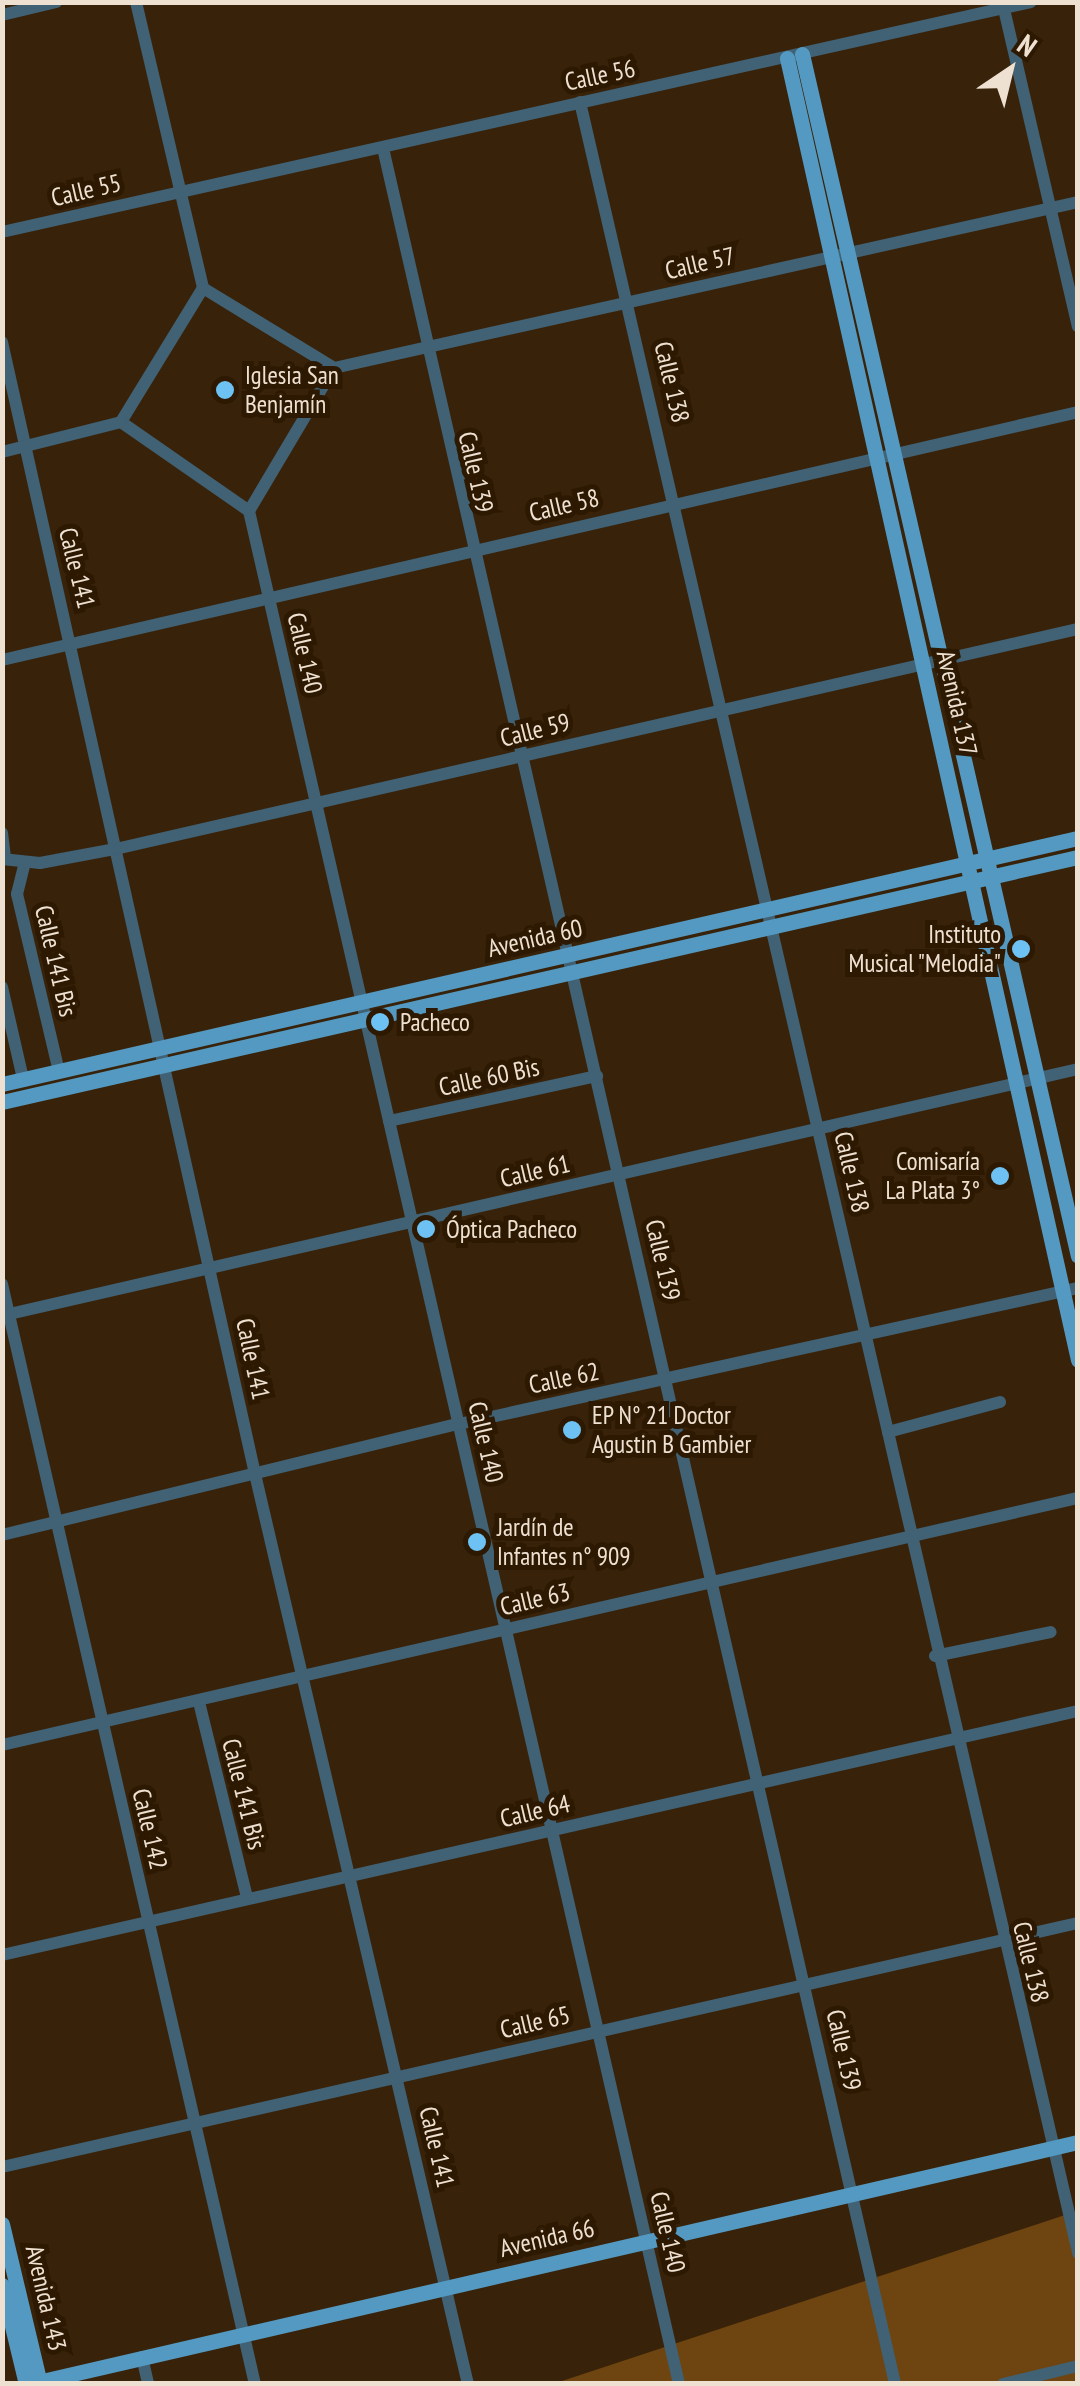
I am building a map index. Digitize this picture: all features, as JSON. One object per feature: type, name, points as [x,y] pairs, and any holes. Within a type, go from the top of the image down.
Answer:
[{"type":"main road","name":"Avenida 137","points":[[795,56],[847,252],[922,663],[1015,1083],[1070,1290],[1078,1360]]},
{"type":"main road","name":"Avenida 137","points":[[795,56],[830,255],[939,658],[1078,1256]]},
{"type":"main road","name":"Avenida 60","points":[[988,868],[1078,838]]},
{"type":"main road","name":"Avenida 60","points":[[2,1102],[365,1020],[768,909],[988,868],[1078,857]]},
{"type":"main road","name":"Avenida 60","points":[[2,1084],[361,1002],[772,928],[970,872]]},
{"type":"main road","name":"Avenida 66","points":[[34,2383],[143,2362],[855,2198],[1054,2152],[1078,2142]]},
{"type":"main road","name":"Avenida 66","points":[[1054,2152],[1078,2151]]},
{"type":"main road","name":"Avenida 143","points":[[2,2224],[34,2383]]},
{"type":"main road","name":"Avenida 143","points":[[2,2285],[34,2383]]},
{"type":"main road","name":"Avenida 66","points":[[68,2384],[143,2362]]},
{"type":"street","points":[[2,14],[56,2]]},
{"type":"street","points":[[2,452],[121,422],[203,288],[136,2]]},
{"type":"street","name":"Calle 56","points":[[180,192],[1031,2]]},
{"type":"street","points":[[1004,9],[1078,326]]},
{"type":"street","name":"Calle 138","points":[[580,102],[631,302],[720,709],[868,1337],[934,1656],[1078,2253]]},
{"type":"street","name":"Calle 139","points":[[383,148],[518,757],[620,1174],[895,2384]]},
{"type":"street","name":"Calle 55","points":[[2,232],[180,192]]},
{"type":"street","name":"Calle 57","points":[[334,368],[1078,202]]},
{"type":"street","points":[[121,422],[249,511],[334,368],[203,288]]},
{"type":"street","name":"Calle 141","points":[[2,342],[120,848],[255,1474],[353,1874],[468,2384]]},
{"type":"street","name":"Calle 58","points":[[2,660],[1078,412]]},
{"type":"street","name":"Calle 140","points":[[249,511],[679,2384]]},
{"type":"street","name":"Calle 59","points":[[4,859],[24,862],[120,848],[317,806],[939,658],[1078,629]]},
{"type":"street","points":[[2,834],[4,859]]},
{"type":"street","name":"Calle 141 Bis","points":[[24,862],[17,894],[59,1071]]},
{"type":"street","points":[[2,987],[24,1079]]},
{"type":"street","name":"Calle 61","points":[[6,1315],[210,1272],[1078,1068]]},
{"type":"street","name":"Calle 60 Bis","points":[[390,1121],[597,1076]]},
{"type":"street","name":"Calle 142","points":[[2,1284],[6,1315],[255,2384]]},
{"type":"street","name":"Calle 62","points":[[2,1535],[459,1424],[1070,1290]]},
{"type":"street","points":[[888,1432],[1000,1402]]},
{"type":"street","name":"Calle 63","points":[[2,1745],[1078,1498]]},
{"type":"street","points":[[934,1656],[1050,1632]]},
{"type":"street","name":"Calle 141 Bis","points":[[198,1702],[247,1898]]},
{"type":"street","name":"Calle 64","points":[[2,1955],[1078,1711]]},
{"type":"street","name":"Calle 65","points":[[2,2167],[1078,1923]]},
{"type":"street","points":[[143,2362],[148,2384]]},
{"type":"street","points":[[1003,2384],[1078,2366]]},
{"type":"shaded area","points":[[1077,2211],[1077,2383],[556,2383]]},
{"type":"place","name":"Iglesia San Benjamín","points":[[225,390]]},
{"type":"place","name":"Instituto Musical \"Melodia\"","points":[[1021,949]]},
{"type":"place","name":"Pacheco","points":[[380,1022]]},
{"type":"place","name":"Comisaría La Plata 3°","points":[[1000,1176]]},
{"type":"place","name":"Óptica Pacheco","points":[[426,1229]]},
{"type":"place","name":"EP N° 21 Doctor Agustin B Gambier","points":[[572,1430]]},
{"type":"place","name":"Jardín de Infantes n° 909","points":[[477,1542]]}]
